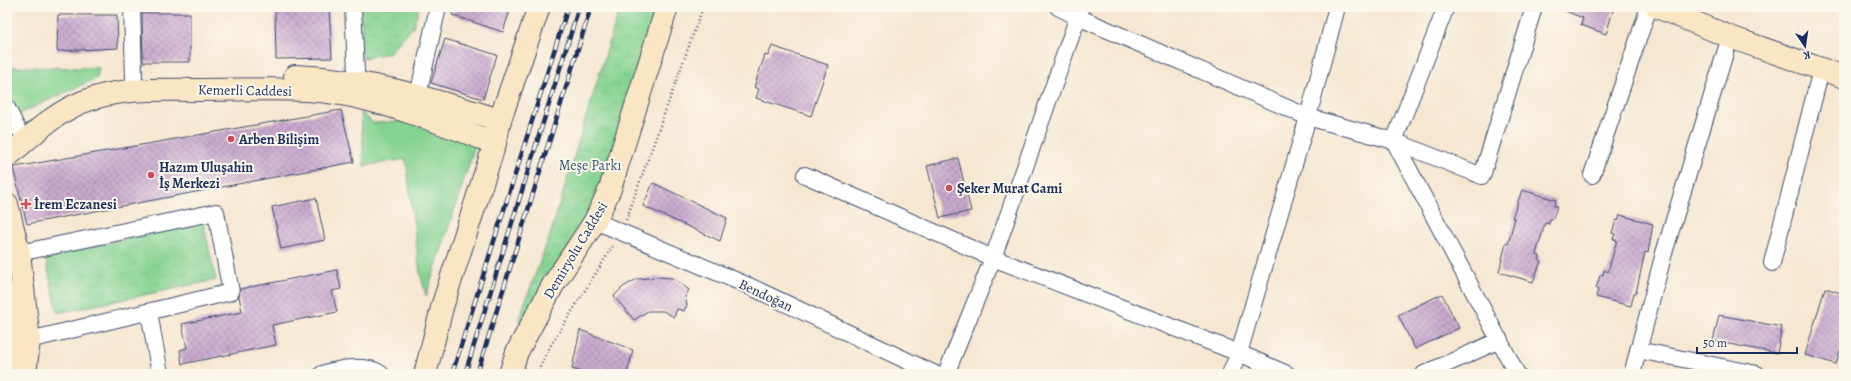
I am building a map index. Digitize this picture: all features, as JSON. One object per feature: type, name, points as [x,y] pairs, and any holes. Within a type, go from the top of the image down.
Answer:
[{"type":"street","points":[[132,7],[134,80]]},
{"type":"street","points":[[353,7],[357,89]]},
{"type":"street","points":[[418,95],[438,7]]},
{"type":"street","points":[[425,374],[443,304],[495,143],[500,120],[539,7]]},
{"type":"street","name":"Demiryolu Caddesi","points":[[510,374],[517,352],[553,284],[595,221],[610,188],[667,7]]},
{"type":"street","points":[[1058,7],[1079,12],[1308,117],[1394,141],[1482,176],[1534,7]]},
{"type":"street","points":[[1230,374],[1238,353],[1308,117],[1337,7]]},
{"type":"street","points":[[1446,7],[1394,141],[1517,374]]},
{"type":"street","points":[[1592,175],[1649,7]]},
{"type":"street","points":[[1657,7],[1730,37],[1844,77]]},
{"type":"street","points":[[946,374],[993,258],[1079,12]]},
{"type":"street","points":[[1632,374],[1664,253],[1730,37]]},
{"type":"street","points":[[1772,263],[1821,70]]},
{"type":"street","name":"Kemerli Caddesi","points":[[12,132],[44,107],[66,96],[102,84],[134,80],[282,76],[328,78],[406,111],[495,143]]},
{"type":"street","name":"Kemerli Caddesi","points":[[7,157],[35,132],[64,111],[91,99],[134,89],[306,91],[357,89],[418,95],[500,120]]},
{"type":"street","points":[[7,108],[12,132]]},
{"type":"street","points":[[805,176],[993,258],[1238,353],[1287,374]]},
{"type":"street","points":[[7,204],[19,253],[29,340],[25,374]]},
{"type":"street","points":[[19,253],[216,212],[231,292],[29,340]]},
{"type":"street","name":"Bendoğan","points":[[595,221],[749,286],[935,374]]},
{"type":"street","points":[[7,278],[11,325],[7,365]]},
{"type":"street","points":[[149,312],[160,374]]},
{"type":"street","points":[[1424,374],[1500,340]]},
{"type":"street","points":[[1638,350],[1757,374]]},
{"type":"street","points":[[322,374],[338,368],[374,369],[380,374]]},
{"type":"green space","points":[[361,7],[419,7],[413,27],[389,53],[362,58]]},
{"type":"green space","name":"Meşe Parkı","points":[[620,7],[656,7],[605,180],[581,228],[520,324],[519,318],[549,238]]},
{"type":"green space","points":[[7,65],[13,67],[99,68],[97,78],[25,111],[7,127]]},
{"type":"green space","points":[[361,112],[373,123],[403,121],[476,143],[426,296],[419,268],[406,159],[364,166]]},
{"type":"green space","points":[[203,222],[216,280],[58,313],[45,257]]},
{"type":"building","points":[[454,7],[511,7],[503,32],[452,15]]},
{"type":"building","points":[[1555,7],[1614,7],[1606,34],[1581,25],[1583,18]]},
{"type":"building","points":[[329,9],[332,58],[276,59],[275,10]]},
{"type":"building","points":[[142,13],[190,13],[190,62],[143,62]]},
{"type":"building","points":[[58,15],[117,15],[118,48],[57,51]]},
{"type":"building","points":[[445,39],[497,55],[483,99],[431,83]]},
{"type":"building","points":[[772,46],[828,65],[811,116],[756,98],[759,89],[754,87],[765,55],[768,56]]},
{"type":"building","name":"Hazım Uluşahin İş Merkezi","points":[[341,110],[354,162],[27,224],[13,168],[15,167]]},
{"type":"building","name":"Şeker Murat Cami","points":[[958,158],[971,211],[940,218],[927,166]]},
{"type":"building","points":[[653,183],[727,218],[720,241],[643,206]]},
{"type":"building","points":[[1522,190],[1556,200],[1554,206],[1557,206],[1553,219],[1550,219],[1549,224],[1545,223],[1536,254],[1540,256],[1539,260],[1541,261],[1533,282],[1499,272],[1506,243],[1508,244],[1515,218],[1512,218]]},
{"type":"building","points":[[316,198],[325,240],[281,249],[272,207]]},
{"type":"building","points":[[1620,215],[1653,224],[1648,253],[1645,252],[1636,293],[1634,293],[1631,306],[1596,297],[1598,290],[1596,289],[1600,275],[1603,275],[1604,270],[1608,272],[1617,240],[1613,239],[1615,234],[1612,233],[1616,220],[1618,221]]},
{"type":"building","points":[[337,270],[341,289],[332,291],[337,312],[272,325],[276,345],[182,364],[180,350],[187,348],[182,324],[242,312],[239,296],[240,289]]},
{"type":"building","points":[[657,277],[673,278],[689,290],[685,297],[687,305],[684,311],[677,309],[674,317],[663,311],[648,311],[634,320],[614,296],[623,287],[637,279]]},
{"type":"building","points":[[1825,288],[1844,294],[1844,338],[1836,364],[1805,355]]},
{"type":"building","points":[[1442,294],[1459,328],[1415,349],[1398,315]]},
{"type":"building","points":[[1719,315],[1782,327],[1777,353],[1713,341]]},
{"type":"building","points":[[580,330],[633,350],[627,374],[588,374],[572,369]]},
{"type":"railway","points":[[452,374],[568,7]]},
{"type":"railway","points":[[465,374],[579,7]]},
{"type":"railway","points":[[477,374],[591,7]]},
{"type":"place","name":"Arben Bilişim","points":[[231,139]]},
{"type":"place","name":"Hazım Uluşahin İş Merkezi","points":[[151,175]]},
{"type":"place","name":"Şeker Murat Cami","points":[[949,188]]},
{"type":"place","name":"İrem Eczanesi","points":[[26,204]]}]
